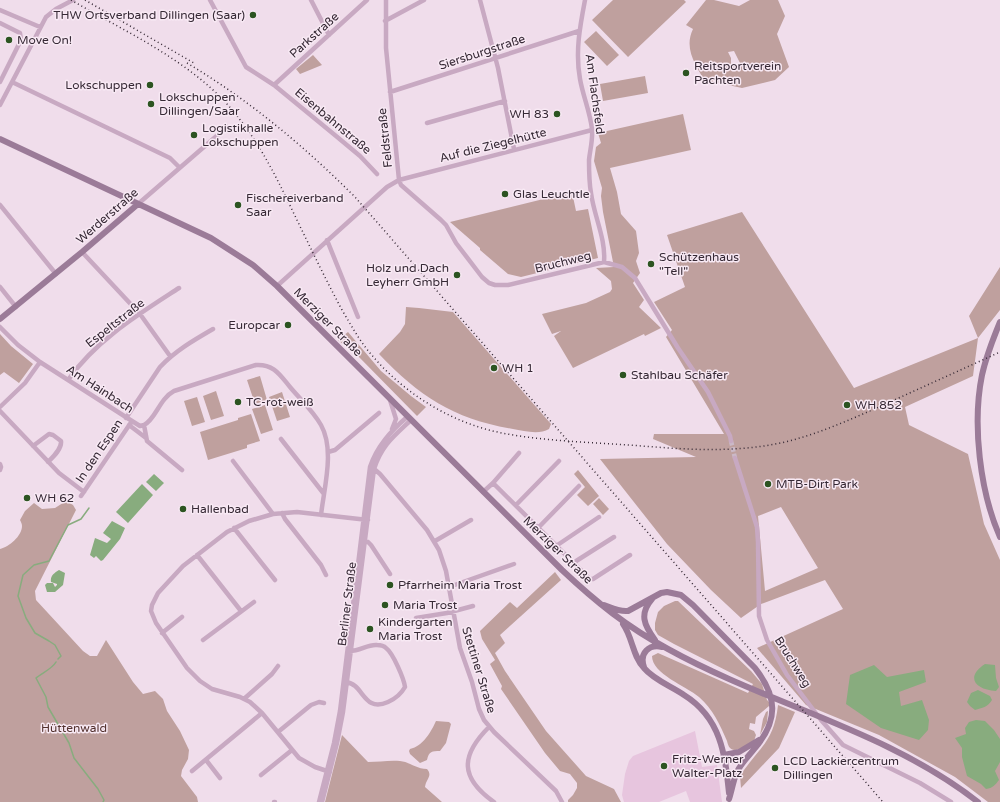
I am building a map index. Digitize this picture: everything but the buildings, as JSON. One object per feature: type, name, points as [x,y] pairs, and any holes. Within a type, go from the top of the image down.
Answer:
[{"type":"main road","name":"Merziger Straße","points":[[0,139],[224,245],[253,265],[277,286],[483,492],[594,599]]},
{"type":"main road","name":"Werderstraße","points":[[0,319],[56,274],[138,204]]},
{"type":"main road","points":[[1000,322],[982,375],[978,410],[978,432],[985,489],[990,512],[1000,537]]},
{"type":"main road","points":[[594,599],[615,609],[624,611],[634,608],[656,595],[667,592],[674,593],[687,599],[762,677],[771,696],[772,706],[770,724],[762,738],[737,772],[730,800]]},
{"type":"main road","points":[[656,595],[644,611],[644,619],[650,633],[659,644]]},
{"type":"main road","points":[[594,599],[620,620],[668,649],[744,685],[839,725],[906,756],[943,778],[978,802]]},
{"type":"main road","points":[[620,620],[632,639],[637,658],[647,671],[686,696],[710,719],[720,738],[730,800]]},
{"type":"main road","points":[[647,671],[642,661],[647,649],[654,646],[668,649]]},
{"type":"main road","points":[[724,757],[744,750],[762,738]]},
{"type":"main road","points":[[724,757],[744,761]]},
{"type":"street","points":[[0,105],[46,17],[56,9],[73,0]]},
{"type":"street","name":"Eisenbahnstraße","points":[[210,0],[246,67],[274,85],[360,156],[377,174]]},
{"type":"street","points":[[311,0],[328,35]]},
{"type":"street","name":"Parkstraße","points":[[274,85],[367,0]]},
{"type":"street","name":"Feldstraße","points":[[277,286],[387,187],[399,180],[386,48],[386,0]]},
{"type":"street","points":[[385,21],[424,0]]},
{"type":"street","points":[[480,0],[496,58],[514,149]]},
{"type":"street","name":"Am Flachsfeld","points":[[585,0],[579,31],[578,53],[580,78],[592,130],[589,178],[594,208],[604,249],[604,262]]},
{"type":"street","points":[[0,10],[40,27]]},
{"type":"street","points":[[0,23],[20,33],[21,37],[21,40],[0,82]]},
{"type":"street","name":"Siersburgstraße","points":[[390,92],[579,31]]},
{"type":"street","points":[[12,82],[170,158],[179,167]]},
{"type":"street","points":[[427,123],[505,101]]},
{"type":"street","name":"Werderstraße","points":[[138,204],[227,127]]},
{"type":"street","name":"Auf die Ziegelhütte","points":[[399,180],[592,130]]},
{"type":"street","name":"Bruchweg","points":[[399,180],[401,186],[446,225],[456,243],[482,277],[495,285],[501,286],[518,283],[604,262],[622,267],[635,278],[678,348],[708,392],[731,441]]},
{"type":"street","points":[[0,205],[56,274]]},
{"type":"street","points":[[327,240],[358,317]]},
{"type":"street","points":[[82,252],[140,314],[170,356]]},
{"type":"street","points":[[0,286],[16,306]]},
{"type":"street","name":"Espeltstraße","points":[[68,380],[76,369],[98,346],[140,314],[180,288]]},
{"type":"street","name":"Am Hainbach","points":[[0,327],[18,345],[40,362],[126,418],[130,423],[140,426],[144,425]]},
{"type":"street","points":[[126,418],[160,367],[170,356],[213,329]]},
{"type":"street","points":[[0,407],[25,383],[40,362]]},
{"type":"street","points":[[146,438],[144,425],[149,422],[167,395],[174,391],[243,369],[263,365],[276,371],[314,416],[324,433],[328,452],[321,515]]},
{"type":"street","points":[[389,399],[394,409],[396,419],[392,431]]},
{"type":"street","name":"In den Espen","points":[[0,411],[48,462],[83,494],[130,423]]},
{"type":"street","points":[[328,452],[335,450],[378,413]]},
{"type":"street","name":"Berliner Straße","points":[[319,802],[340,728],[372,468],[376,451],[392,431],[409,418]]},
{"type":"street","name":"Berliner Straße","points":[[372,468],[385,445],[409,418]]},
{"type":"street","points":[[130,423],[182,470]]},
{"type":"street","points":[[33,446],[49,434],[61,441],[60,448],[48,462]]},
{"type":"street","points":[[281,439],[324,494]]},
{"type":"street","points":[[483,492],[493,483],[519,453]]},
{"type":"street","name":"Bruchweg","points":[[735,458],[757,527],[759,616],[766,640],[787,675],[821,720],[843,745],[920,783],[951,802]]},
{"type":"street","points":[[233,461],[273,514]]},
{"type":"street","points":[[516,505],[559,461]]},
{"type":"street","points":[[0,464],[0,470]]},
{"type":"street","name":"Stettiner Straße","points":[[372,468],[380,474],[419,520],[434,541],[442,558],[463,657],[481,715],[490,727],[556,791],[562,802]]},
{"type":"street","points":[[493,483],[590,579],[593,579],[630,555]]},
{"type":"street","points":[[538,528],[578,486]]},
{"type":"street","points":[[282,512],[285,519],[321,565],[326,575]]},
{"type":"street","points":[[328,772],[306,763],[292,750],[262,713],[245,698],[212,689],[200,681],[188,668],[162,633],[151,611],[154,600],[174,574],[234,528],[249,521],[282,512],[298,512],[366,520]]},
{"type":"street","points":[[556,546],[599,518]]},
{"type":"street","points":[[434,541],[471,520]]},
{"type":"street","points":[[234,528],[275,580]]},
{"type":"street","points":[[573,562],[614,537]]},
{"type":"street","points":[[364,541],[371,545],[390,574]]},
{"type":"street","points":[[197,555],[241,611]]},
{"type":"street","points":[[449,587],[514,564]]},
{"type":"street","points":[[203,640],[254,602]]},
{"type":"street","points":[[416,618],[473,606]]},
{"type":"street","points":[[162,633],[182,617]]},
{"type":"street","points":[[346,682],[351,683],[366,700],[375,704],[382,704],[393,699],[402,692],[405,687],[391,653],[387,648],[376,644],[356,651],[350,651]]},
{"type":"street","points":[[245,698],[272,674],[278,666]]},
{"type":"street","points":[[278,732],[314,703],[324,703]]},
{"type":"street","points":[[192,771],[262,713]]},
{"type":"street","points":[[490,727],[476,741],[471,749],[468,764],[469,772],[475,786],[481,793],[494,802]]},
{"type":"street","points":[[261,775],[292,750]]},
{"type":"street","points":[[206,760],[220,778]]},
{"type":"street","name":"Berliner Straße","points":[[322,802],[328,772]]},
{"type":"green space","points":[[613,0],[684,0],[686,2],[628,57],[592,20]]},
{"type":"green space","points":[[706,0],[714,0],[739,6],[750,0],[778,0],[785,16],[777,34],[789,67],[775,80],[742,88],[719,83],[713,85],[706,84],[692,58],[690,51],[690,37],[693,29],[686,25]],"holes":[[[734,51],[741,65],[731,66],[731,58],[728,52]]]},
{"type":"green space","points":[[596,31],[619,55],[607,66],[584,42]]},
{"type":"green space","points":[[313,55],[322,65],[300,74],[296,69]]},
{"type":"green space","points":[[645,76],[648,93],[603,101],[600,84]]},
{"type":"green space","points":[[683,114],[691,150],[610,168],[617,192],[621,214],[636,231],[639,253],[636,261],[640,273],[633,283],[644,300],[639,307],[661,328],[645,336],[644,334],[573,368],[554,336],[561,331],[552,334],[542,314],[586,303],[610,292],[612,289],[611,281],[596,268],[614,267],[603,212],[601,196],[602,188],[594,161],[596,147],[601,143],[598,133]]},
{"type":"green space","points":[[572,192],[576,211],[588,209],[598,258],[521,277],[508,274],[450,222]]},
{"type":"green space","points":[[742,212],[854,388],[978,338],[973,376],[905,407],[909,425],[968,454],[984,524],[1000,560],[1000,802],[988,802],[955,777],[879,735],[806,705],[757,648],[843,609],[825,580],[761,604],[741,618],[711,590],[667,544],[600,459],[696,457],[653,439],[654,434],[724,434],[666,337],[672,330],[654,302],[685,287],[667,235]],"holes":[[[781,507],[818,568],[765,591],[758,516]]]},
{"type":"green space","points":[[1000,267],[1000,310],[978,338],[969,316]]},
{"type":"green space","points":[[406,307],[453,312],[551,424],[549,429],[541,432],[527,431],[492,425],[473,419],[439,404],[409,382],[379,354],[400,332],[405,324]]},
{"type":"green space","points":[[348,332],[381,371],[426,407],[417,416],[358,356],[338,340]]},
{"type":"green space","points":[[0,334],[11,346],[33,364],[19,383],[4,372],[0,375]]},
{"type":"green space","points":[[260,376],[267,400],[255,404],[247,380]]},
{"type":"green space","points":[[216,391],[224,416],[211,420],[203,396]]},
{"type":"green space","points":[[282,392],[290,417],[277,421],[269,397]]},
{"type":"green space","points":[[197,397],[205,422],[192,426],[184,401]]},
{"type":"green space","points":[[265,405],[273,430],[261,434],[252,409]]},
{"type":"green space","points":[[251,414],[260,441],[247,445],[247,448],[208,460],[200,432],[238,420],[238,418]]},
{"type":"green space","points":[[578,470],[599,496],[588,506],[577,495],[585,487],[574,474]]},
{"type":"green space","points":[[599,498],[609,509],[603,515],[593,504]]},
{"type":"green space","name":"Hüttenwald","points":[[66,501],[73,505],[76,510],[35,591],[36,600],[83,651],[90,656],[97,656],[106,640],[133,682],[143,694],[155,691],[163,699],[167,711],[180,731],[189,750],[188,759],[182,770],[181,776],[197,797],[198,802],[0,802],[0,549],[11,543],[20,534],[22,524],[20,520],[25,511],[34,503],[42,509],[55,508]]},
{"type":"green space","points":[[555,572],[561,580],[500,635],[505,643],[495,653],[505,671],[546,731],[586,776],[614,789],[621,802],[568,802],[577,788],[577,783],[570,774],[560,771],[545,753],[501,689],[502,686],[490,664],[495,660],[482,639],[480,631],[510,602],[517,608]]},
{"type":"green space","points":[[678,601],[751,671],[762,684],[769,702],[769,706],[756,717],[755,724],[750,723],[749,729],[754,731],[756,735],[754,741],[742,748],[734,750],[730,748],[716,718],[704,702],[699,697],[663,674],[653,662],[652,656],[658,653],[748,693],[753,684],[658,635],[655,630],[655,623],[658,612],[664,606]]},
{"type":"green space","points":[[778,705],[795,712],[779,748],[741,788],[740,776],[769,737],[776,718]]},
{"type":"green space","points":[[768,711],[767,722],[760,735],[763,719]]},
{"type":"green space","points":[[436,721],[449,722],[451,724],[446,743],[440,751],[431,752],[427,760],[420,763],[410,754],[409,751],[423,742],[432,730]]},
{"type":"green space","points":[[342,735],[368,762],[400,761],[427,769],[429,771],[429,776],[425,787],[442,802],[325,802]]},
{"type":"shaded area","points":[[154,474],[164,483],[156,491],[146,482]]},
{"type":"shaded area","points":[[142,484],[153,495],[128,523],[116,512]]},
{"type":"shaded area","points":[[112,521],[125,528],[120,539],[101,561],[96,556],[94,558],[90,555],[95,538],[107,543],[111,539],[103,533]]},
{"type":"shaded area","points":[[59,570],[65,573],[63,585],[55,592],[47,592],[45,585],[47,583],[53,583],[55,587],[57,585],[57,584],[51,582],[51,578]]},
{"type":"shaded area","points":[[985,664],[995,665],[996,678],[999,687],[996,691],[983,688],[975,682],[975,674]]},
{"type":"shaded area","points":[[874,665],[887,677],[924,670],[926,682],[899,692],[901,706],[922,700],[929,720],[928,730],[919,740],[881,728],[846,704],[850,675]]},
{"type":"shaded area","points":[[978,690],[990,696],[992,700],[987,706],[975,710],[967,702],[971,693]]},
{"type":"shaded area","points":[[976,720],[985,721],[1000,739],[1000,762],[995,771],[999,780],[994,786],[986,789],[981,784],[967,776],[962,757],[962,748],[955,738],[966,734],[965,728],[969,722]]},
{"type":"shaded area","name":"Fritz-Werner Walter-Platz","points":[[695,731],[702,767],[717,765],[722,802],[690,802],[686,791],[659,802],[624,802],[622,795],[625,774],[629,761],[633,756]]},
{"type":"waterway","points":[[58,659],[61,656],[55,645],[35,633],[26,618],[18,596],[23,575],[34,565],[49,561],[68,525],[81,519],[89,508]]},
{"type":"waterway","points":[[56,662],[36,678],[46,697],[48,707],[69,743],[74,758],[98,789],[104,800],[103,802]]},
{"type":"tunnel","points":[[731,441],[735,458]]},
{"type":"railway","points":[[71,0],[144,41],[179,63],[212,89],[226,103],[250,133],[270,166],[324,276],[342,310],[366,348],[383,368],[397,381],[429,404],[464,422],[502,433],[565,441],[707,450],[766,446],[799,438],[839,424],[1000,352]]},
{"type":"railway","points":[[85,0],[194,63]]},
{"type":"railway","points":[[187,63],[210,77],[254,108],[296,142],[355,197],[883,802]]},
{"type":"place","name":"THW Ortsverband Dillingen (Saar)","points":[[253,15]]},
{"type":"place","name":"Move On!","points":[[9,40]]},
{"type":"place","name":"Reitsportverein Pachten","points":[[686,73]]},
{"type":"place","name":"Lokschuppen","points":[[150,85]]},
{"type":"place","name":"Lokschuppen Dillingen/Saar","points":[[151,104]]},
{"type":"place","name":"WH 83","points":[[557,114]]},
{"type":"place","name":"Logistikhalle Lokschuppen","points":[[194,135]]},
{"type":"place","name":"Glas Leuchtle","points":[[505,194]]},
{"type":"place","name":"Fischereiverband Saar","points":[[238,205]]},
{"type":"place","name":"Schützenhaus \"Tell\"","points":[[651,264]]},
{"type":"place","name":"Holz und Dach Leyherr GmbH","points":[[457,275]]},
{"type":"place","name":"Europcar","points":[[288,325]]},
{"type":"place","name":"WH 1","points":[[494,368]]},
{"type":"place","name":"Stahlbau Schäfer","points":[[623,375]]},
{"type":"place","name":"TC-rot-weiß","points":[[238,402]]},
{"type":"place","name":"WH 852","points":[[847,405]]},
{"type":"place","name":"MTB-Dirt Park","points":[[768,484]]},
{"type":"place","name":"WH 62","points":[[27,498]]},
{"type":"place","name":"Hallenbad","points":[[183,509]]},
{"type":"place","name":"Pfarrheim Maria Trost","points":[[390,585]]},
{"type":"place","name":"Maria Trost","points":[[385,605]]},
{"type":"place","name":"Kindergarten Maria Trost","points":[[370,629]]},
{"type":"place","name":"Fritz-Werner Walter-Platz","points":[[664,766]]},
{"type":"place","name":"LCD Lackiercentrum Dillingen","points":[[775,768]]}]
